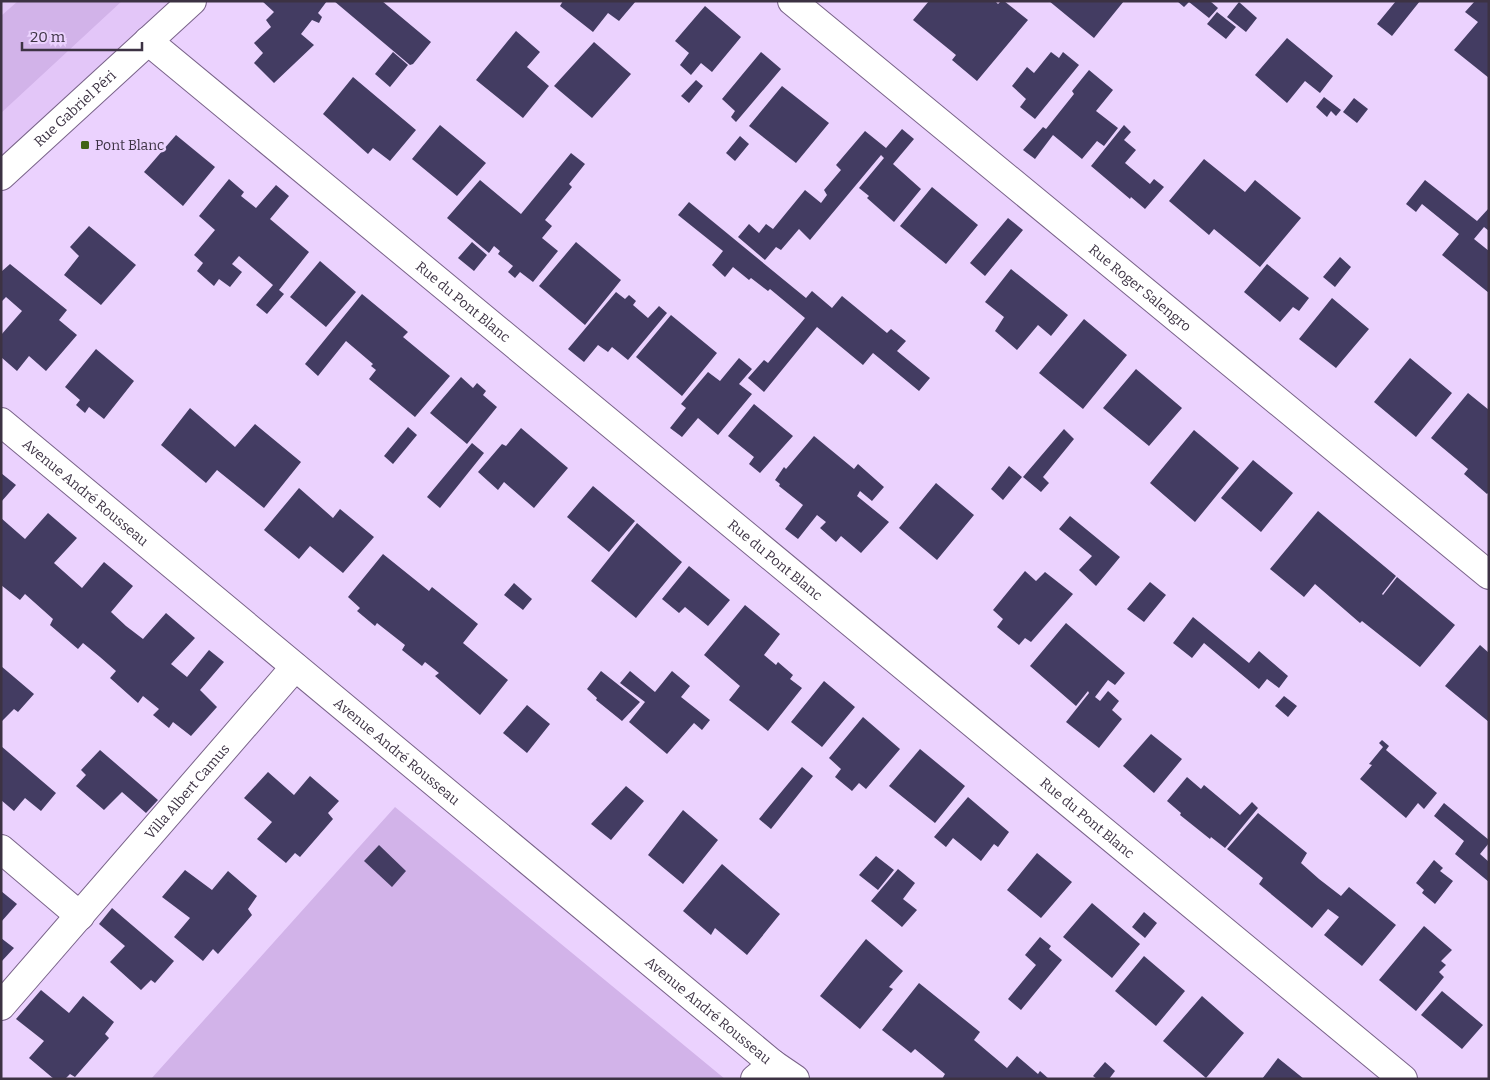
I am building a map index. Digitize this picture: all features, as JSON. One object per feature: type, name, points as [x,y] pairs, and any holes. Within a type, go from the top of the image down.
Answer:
[{"type":"street","name":"Rue Gabriel Péri","points":[[1,176],[192,1]]},
{"type":"street","name":"Rue Roger Salengro","points":[[792,1],[1489,575]]},
{"type":"street","name":"Rue du Pont Blanc","points":[[148,41],[1403,1079]]},
{"type":"street","name":"Avenue André Rousseau","points":[[1,422],[295,667],[764,1071],[795,1079]]},
{"type":"street","name":"Villa Albert Camus","points":[[1,1006],[295,667]]},
{"type":"street","points":[[1,849],[80,916]]},
{"type":"shaded area","points":[[1,1],[192,1],[1,176]]},
{"type":"shaded area","points":[[18,1],[122,1],[1,113],[1,16]]},
{"type":"shaded area","points":[[395,807],[725,1079],[151,1079]]},
{"type":"building","points":[[262,1],[327,1],[318,13],[322,17],[319,23],[312,20],[301,34],[314,45],[274,83],[254,63],[263,53],[254,43],[271,27],[266,20],[274,12]]},
{"type":"building","points":[[334,1],[382,1],[431,42],[413,64],[410,65]]},
{"type":"building","points":[[563,1],[636,1],[619,21],[608,13],[593,32],[560,6]]},
{"type":"building","points":[[929,1],[995,1],[998,4],[1004,1],[1028,20],[977,81],[952,60],[956,55],[913,20]]},
{"type":"building","points":[[1049,1],[1124,1],[1094,38]]},
{"type":"building","points":[[1177,1],[1210,1],[1218,8],[1209,18],[1189,2],[1184,7]]},
{"type":"building","points":[[1396,1],[1420,1],[1392,36],[1377,24]]},
{"type":"building","points":[[1475,1],[1489,1],[1489,78],[1454,50],[1478,22],[1465,12]]},
{"type":"building","points":[[1239,2],[1257,18],[1246,32],[1227,17]]},
{"type":"building","points":[[705,6],[741,37],[712,72],[701,63],[691,75],[680,65],[689,53],[675,41]]},
{"type":"building","points":[[1217,12],[1236,27],[1226,39],[1207,24]]},
{"type":"building","points":[[516,31],[540,52],[527,67],[549,86],[523,118],[476,80]]},
{"type":"building","points":[[1287,38],[1333,76],[1320,93],[1305,81],[1287,103],[1255,75]]},
{"type":"building","points":[[594,42],[631,74],[592,118],[554,86]]},
{"type":"building","points":[[393,52],[408,65],[390,87],[375,74]]},
{"type":"building","points":[[761,52],[781,69],[736,122],[731,117],[735,111],[722,99]]},
{"type":"building","points":[[1051,52],[1059,58],[1063,52],[1079,65],[1035,119],[1020,107],[1026,99],[1012,86],[1027,67],[1034,73]]},
{"type":"building","points":[[1089,70],[1113,90],[1096,111],[1118,128],[1104,146],[1097,141],[1082,159],[1053,135],[1035,159],[1023,150],[1043,127],[1046,129],[1074,94],[1072,91]]},
{"type":"building","points":[[353,77],[416,130],[390,161],[373,148],[368,154],[323,114]]},
{"type":"building","points":[[696,80],[703,86],[689,103],[681,96]]},
{"type":"building","points":[[782,86],[829,123],[796,163],[749,126]]},
{"type":"building","points":[[1324,97],[1341,110],[1336,116],[1331,111],[1327,117],[1316,107]]},
{"type":"building","points":[[1354,98],[1368,109],[1357,123],[1343,112]]},
{"type":"building","points":[[440,125],[486,163],[457,196],[412,159]]},
{"type":"building","points":[[1124,125],[1131,132],[1124,140],[1136,150],[1125,163],[1150,184],[1154,179],[1164,187],[1145,209],[1131,197],[1130,199],[1091,166]]},
{"type":"building","points":[[902,129],[914,139],[893,164],[921,189],[894,222],[867,198],[869,196],[859,188],[884,158],[881,155],[810,240],[799,229],[781,250],[776,247],[765,260],[738,237],[749,224],[759,233],[766,224],[773,229],[805,190],[821,203],[827,195],[824,190],[841,170],[836,165],[865,131],[886,148]]},
{"type":"building","points":[[176,135],[215,167],[183,206],[144,172]]},
{"type":"building","points":[[740,136],[749,144],[735,161],[726,153]]},
{"type":"building","points":[[571,153],[585,164],[569,184],[572,187],[545,220],[552,226],[542,238],[558,251],[533,282],[520,272],[515,278],[508,272],[513,266],[498,254],[500,251],[494,246],[489,253],[447,218],[480,180],[521,214]]},
{"type":"building","points":[[1204,159],[1245,192],[1255,180],[1301,218],[1260,267],[1214,229],[1209,235],[1169,201]]},
{"type":"building","points":[[229,179],[244,192],[241,196],[256,208],[276,185],[289,196],[270,219],[309,252],[279,290],[284,294],[267,314],[256,305],[273,285],[239,256],[232,264],[242,272],[230,287],[219,279],[214,286],[197,271],[203,263],[194,255],[215,230],[199,216]]},
{"type":"building","points":[[1425,180],[1477,221],[1489,208],[1489,231],[1484,227],[1474,239],[1489,251],[1489,293],[1442,255],[1459,234],[1422,204],[1416,212],[1406,204]]},
{"type":"building","points":[[932,187],[978,225],[946,264],[900,226]]},
{"type":"building","points":[[689,202],[806,298],[812,291],[832,308],[842,296],[887,333],[891,329],[906,341],[897,351],[930,378],[919,391],[873,353],[863,365],[817,327],[764,392],[748,378],[764,360],[768,363],[805,318],[770,289],[768,291],[751,278],[749,280],[733,267],[725,277],[712,265],[723,251],[678,215]]},
{"type":"building","points":[[1008,218],[1023,230],[985,276],[970,263]]},
{"type":"building","points":[[89,226],[136,265],[101,305],[64,275],[79,256],[70,247]]},
{"type":"building","points":[[472,242],[487,255],[474,271],[458,258]]},
{"type":"building","points":[[576,242],[621,280],[585,325],[539,286]]},
{"type":"building","points":[[1340,257],[1351,267],[1335,287],[1323,277]]},
{"type":"building","points":[[320,261],[356,292],[326,327],[290,297]]},
{"type":"building","points":[[10,264],[67,310],[59,320],[77,335],[46,371],[29,356],[17,371],[1,357],[1,335],[22,311],[6,297],[1,302],[1,272]]},
{"type":"building","points":[[1267,264],[1309,298],[1299,311],[1293,307],[1280,322],[1244,292]]},
{"type":"building","points":[[1011,269],[1068,315],[1051,336],[1038,325],[1017,350],[995,331],[1004,317],[985,302]]},
{"type":"building","points":[[616,292],[625,299],[629,295],[636,301],[633,305],[648,318],[659,306],[667,313],[628,360],[612,347],[608,352],[598,345],[584,362],[568,349]]},
{"type":"building","points":[[362,294],[408,332],[403,337],[450,376],[415,417],[369,379],[376,370],[371,366],[373,364],[346,341],[318,376],[305,364]]},
{"type":"building","points":[[1332,298],[1369,329],[1336,368],[1299,339]]},
{"type":"building","points":[[671,315],[717,353],[682,396],[636,357]]},
{"type":"building","points":[[1084,319],[1127,355],[1083,409],[1039,373]]},
{"type":"building","points":[[96,349],[134,381],[104,419],[89,407],[85,413],[76,405],[80,400],[65,387]]},
{"type":"building","points":[[739,358],[752,369],[739,384],[752,394],[718,435],[698,418],[682,437],[670,428],[686,408],[681,404],[708,372],[720,381]]},
{"type":"building","points":[[1410,358],[1452,393],[1416,437],[1374,402]]},
{"type":"building","points":[[1136,369],[1182,408],[1149,446],[1103,408]]},
{"type":"building","points":[[461,377],[473,388],[477,383],[486,391],[483,395],[497,407],[467,444],[430,413]]},
{"type":"building","points":[[1468,393],[1489,410],[1489,492],[1487,494],[1464,474],[1468,469],[1431,438]]},
{"type":"building","points":[[754,404],[793,436],[760,473],[749,464],[754,457],[728,436]]},
{"type":"building","points":[[190,408],[235,447],[255,424],[301,462],[264,508],[217,470],[206,483],[161,445]]},
{"type":"building","points":[[408,427],[417,435],[393,464],[384,456]]},
{"type":"building","points":[[521,428],[568,468],[534,508],[504,482],[498,490],[478,472],[502,444],[506,446]]},
{"type":"building","points":[[1064,429],[1074,439],[1043,477],[1049,483],[1041,492],[1023,477]]},
{"type":"building","points":[[1194,430],[1239,468],[1195,522],[1150,483]]},
{"type":"building","points":[[814,436],[854,469],[858,464],[884,487],[872,501],[860,491],[857,496],[889,522],[861,553],[841,536],[836,542],[820,528],[826,522],[817,515],[798,539],[785,529],[803,505],[779,486],[780,484],[775,480],[784,467],[786,469]]},
{"type":"building","points":[[472,443],[484,453],[440,508],[427,497]]},
{"type":"building","points":[[1253,460],[1293,493],[1261,532],[1221,498]]},
{"type":"building","points":[[1009,466],[1022,477],[1003,500],[991,489]]},
{"type":"building","points":[[1,473],[16,485],[1,502]]},
{"type":"building","points":[[936,483],[974,515],[937,560],[899,528]]},
{"type":"building","points":[[593,486],[635,521],[609,552],[567,517]]},
{"type":"building","points":[[299,488],[333,518],[340,509],[374,537],[343,573],[310,546],[299,559],[264,530]]},
{"type":"building","points":[[1318,511],[1396,576],[1383,595],[1397,577],[1455,625],[1420,667],[1362,621],[1360,623],[1315,584],[1304,597],[1270,569]]},
{"type":"building","points":[[48,513],[77,538],[54,563],[82,588],[104,562],[133,586],[111,612],[126,626],[143,639],[166,613],[195,638],[171,664],[187,677],[209,650],[224,662],[200,690],[217,707],[191,736],[173,722],[169,728],[153,715],[159,709],[143,696],[138,703],[110,678],[116,671],[83,643],[78,649],[50,625],[53,619],[25,594],[20,600],[1,585],[1,518],[25,539]]},
{"type":"building","points":[[1070,516],[1120,557],[1096,586],[1079,570],[1092,556],[1059,529]]},
{"type":"building","points":[[637,523],[682,562],[636,618],[591,581]]},
{"type":"building","points":[[383,554],[429,591],[432,587],[478,624],[463,643],[508,680],[480,715],[435,676],[439,673],[425,662],[422,666],[402,650],[405,645],[377,623],[375,626],[357,611],[360,608],[348,597]]},
{"type":"building","points":[[689,566],[730,600],[708,626],[685,607],[679,613],[662,599]]},
{"type":"building","points":[[1025,571],[1036,581],[1045,572],[1073,594],[1031,642],[1025,638],[1019,645],[997,627],[1003,619],[993,610]]},
{"type":"building","points":[[1150,582],[1166,595],[1144,622],[1127,609]]},
{"type":"building","points":[[514,583],[532,599],[523,610],[504,595]]},
{"type":"building","points":[[745,605],[780,634],[764,655],[776,665],[778,662],[793,675],[790,679],[802,688],[768,731],[729,700],[740,686],[704,655]]},
{"type":"building","points":[[1193,617],[1249,663],[1259,651],[1288,676],[1279,688],[1267,679],[1259,689],[1204,643],[1192,658],[1173,643]]},
{"type":"building","points":[[1066,623],[1125,673],[1115,685],[1108,680],[1095,697],[1100,701],[1108,691],[1119,701],[1112,710],[1122,719],[1099,748],[1066,722],[1089,693],[1088,691],[1076,706],[1030,666]]},
{"type":"building","points":[[1480,645],[1489,653],[1489,722],[1445,686]]},
{"type":"building","points":[[1,666],[34,694],[18,712],[14,709],[1,722]]},
{"type":"building","points":[[601,671],[640,702],[622,721],[596,700],[597,698],[587,689]]},
{"type":"building","points":[[630,671],[655,692],[672,671],[690,686],[681,697],[710,720],[702,730],[694,723],[667,754],[629,722],[645,702],[620,683]]},
{"type":"building","points":[[824,681],[855,707],[822,747],[791,722]]},
{"type":"building","points":[[1284,696],[1297,706],[1288,717],[1275,706]]},
{"type":"building","points":[[527,705],[550,724],[527,753],[503,733]]},
{"type":"building","points":[[863,717],[900,749],[866,789],[859,783],[852,791],[835,777],[841,769],[829,758]]},
{"type":"building","points":[[1151,734],[1182,759],[1154,793],[1123,766]]},
{"type":"building","points":[[1382,740],[1389,746],[1386,750],[1437,793],[1424,809],[1418,803],[1406,818],[1360,779],[1372,765],[1369,764],[1383,747],[1379,743]]},
{"type":"building","points":[[1,746],[56,793],[41,811],[25,798],[14,811],[1,800]]},
{"type":"building","points":[[920,749],[965,786],[935,823],[889,786]]},
{"type":"building","points":[[100,750],[158,800],[146,813],[122,792],[104,810],[76,786],[86,775],[81,770]]},
{"type":"building","points":[[802,767],[813,776],[771,829],[759,819]]},
{"type":"building","points":[[268,772],[294,795],[310,776],[339,801],[328,813],[333,819],[300,857],[295,853],[286,863],[257,839],[272,822],[244,798]]},
{"type":"building","points":[[1187,777],[1201,789],[1204,785],[1240,815],[1252,802],[1258,808],[1225,848],[1211,837],[1210,839],[1180,815],[1181,813],[1167,801]]},
{"type":"building","points":[[626,786],[644,801],[611,840],[591,824]]},
{"type":"building","points":[[968,797],[1009,832],[998,847],[994,844],[981,861],[953,838],[946,847],[934,837]]},
{"type":"building","points":[[1444,803],[1489,840],[1489,843],[1480,854],[1489,862],[1489,882],[1455,854],[1464,841],[1434,816]]},
{"type":"building","points":[[683,810],[718,840],[683,884],[648,855]]},
{"type":"building","points":[[1258,813],[1307,853],[1301,863],[1319,879],[1341,896],[1349,887],[1396,925],[1362,966],[1324,935],[1339,917],[1328,909],[1312,928],[1259,884],[1263,878],[1227,849]]},
{"type":"building","points":[[379,845],[406,871],[392,887],[364,861]]},
{"type":"building","points":[[1037,853],[1072,882],[1041,918],[1007,890]]},
{"type":"building","points":[[876,856],[894,870],[878,890],[859,875]]},
{"type":"building","points":[[1434,860],[1443,868],[1440,871],[1453,881],[1435,904],[1422,893],[1424,890],[1416,883]]},
{"type":"building","points":[[722,864],[780,914],[747,955],[715,928],[711,935],[683,911]]},
{"type":"building","points":[[898,869],[915,883],[903,899],[917,910],[902,927],[871,901]]},
{"type":"building","points":[[185,870],[212,890],[228,871],[257,896],[248,909],[252,915],[218,954],[213,949],[203,961],[174,937],[190,918],[162,897]]},
{"type":"building","points":[[1,891],[17,904],[1,922]]},
{"type":"building","points":[[1092,903],[1140,944],[1112,978],[1063,937]]},
{"type":"building","points":[[112,908],[174,961],[155,983],[151,980],[141,990],[110,962],[125,946],[99,924]]},
{"type":"building","points":[[1144,912],[1157,923],[1145,938],[1132,927]]},
{"type":"building","points":[[1424,926],[1452,950],[1441,961],[1446,965],[1439,972],[1444,977],[1416,1011],[1379,980]]},
{"type":"building","points":[[1040,937],[1051,946],[1049,949],[1062,960],[1021,1010],[1008,999],[1036,965],[1025,955]]},
{"type":"building","points":[[1,938],[14,948],[1,962]]},
{"type":"building","points":[[866,939],[903,971],[889,987],[893,989],[860,1029],[820,996]]},
{"type":"building","points":[[1144,956],[1185,991],[1156,1026],[1115,991]]},
{"type":"building","points":[[919,983],[980,1032],[974,1040],[1007,1068],[1017,1056],[1038,1074],[1040,1071],[1049,1079],[942,1079],[945,1074],[915,1049],[911,1053],[882,1030]]},
{"type":"building","points":[[41,990],[69,1013],[83,996],[114,1022],[105,1034],[109,1038],[75,1077],[70,1074],[65,1079],[54,1079],[29,1058],[44,1041],[16,1019]]},
{"type":"building","points":[[1442,991],[1483,1025],[1462,1049],[1421,1015]]},
{"type":"building","points":[[1202,996],[1244,1033],[1206,1078],[1163,1041]]},
{"type":"building","points":[[1278,1058],[1304,1079],[1262,1079]]},
{"type":"building","points":[[1105,1062],[1115,1071],[1109,1079],[1097,1079],[1093,1076]]},
{"type":"place","name":"Pont Blanc","points":[[85,145]]}]
